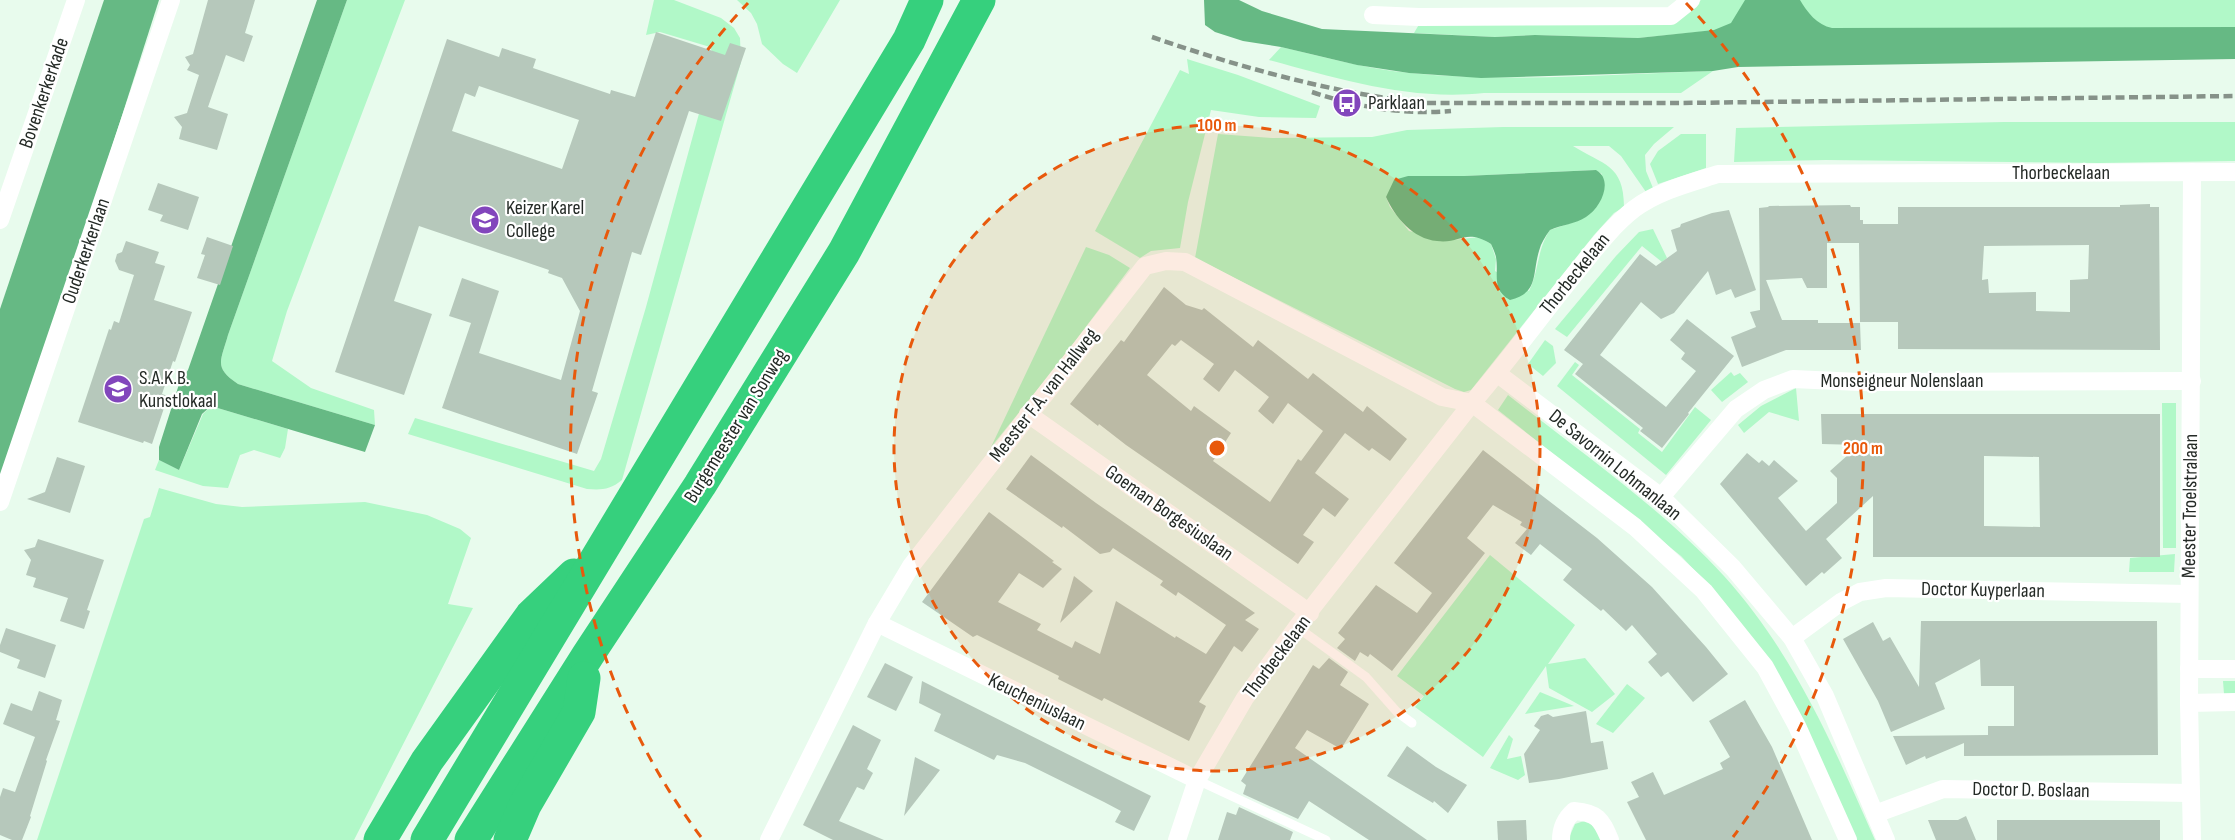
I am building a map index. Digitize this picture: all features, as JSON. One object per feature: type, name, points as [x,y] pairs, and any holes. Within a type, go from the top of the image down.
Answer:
[{"type":"highway","points":[[427,840],[909,40],[927,0]]},
{"type":"highway","name":"Burgemeester van Sonweg","points":[[471,840],[588,655],[700,485],[844,252],[978,0]]},
{"type":"highway","points":[[380,840],[427,761],[531,616],[605,545]]},
{"type":"highway","points":[[510,840],[525,805],[579,712],[588,655]]},
{"type":"street","name":"Bovenkerkerkade","points":[[0,219],[76,0]]},
{"type":"street","name":"Ouderkerkerlaan","points":[[0,502],[171,0]]},
{"type":"street","points":[[1373,15],[1419,17],[1671,16],[1691,0]]},
{"type":"street","name":"Meester Troelstralaan","points":[[2192,172],[2188,703],[2192,840]]},
{"type":"street","name":"Thorbeckelaan","points":[[1177,840],[1197,780],[1245,698],[1297,627],[1472,403],[1498,374],[1613,227],[1636,207],[1672,189],[1718,174],[2235,172]]},
{"type":"street","name":"Meester F.A. van Hallweg","points":[[769,840],[877,623],[911,566],[1145,266],[1166,261],[1185,262],[1442,397],[1472,403]]},
{"type":"street","name":"De Savornin Lohmanlaan","points":[[1498,374],[1661,497],[1733,568],[1791,638],[1825,696],[1886,840]]},
{"type":"street","name":"Monseigneur Nolenslaan","points":[[1661,497],[1736,409],[1764,390],[1793,379],[1859,382],[2192,381]]},
{"type":"street","name":"De Savornin Lohmanlaan","points":[[1472,403],[1635,527],[1704,591],[1765,667],[1797,726],[1848,840]]},
{"type":"street","name":"Goeman Borgesiuslaan","points":[[1028,414],[1310,613]]},
{"type":"street","name":"Doctor Kuyperlaan","points":[[1791,638],[1841,602],[1860,592],[1886,588],[2189,594]]},
{"type":"street","name":"Keucheniuslaan","points":[[877,623],[1197,780]]},
{"type":"street","points":[[2189,669],[2235,669]]},
{"type":"street","points":[[2188,703],[2235,702]]},
{"type":"street","name":"Doctor D. Boslaan","points":[[1875,814],[1942,789],[2191,793]]},
{"type":"street","points":[[1561,840],[1565,819],[1574,811],[1588,812],[1601,820],[1610,840]]},
{"type":"lane","points":[[1297,627],[1366,677],[1397,712],[1412,723]]},
{"type":"lane","points":[[1197,780],[1326,840]]},
{"type":"shaded area","points":[[104,0],[159,0],[45,356],[0,484],[0,309]]},
{"type":"shaded area","points":[[317,0],[347,0],[228,335],[221,363],[225,373],[238,384],[375,425],[365,452],[211,406],[202,414],[179,470],[159,460],[159,447],[180,381],[188,370]]},
{"type":"shaded area","points":[[347,0],[405,0],[287,311],[272,361],[311,388],[374,410],[375,425],[238,384],[225,373],[221,363],[228,335]]},
{"type":"shaded area","points":[[654,0],[674,0],[721,18],[734,28],[740,38],[741,62],[622,480],[605,489],[587,489],[408,434],[415,418],[594,471],[601,459],[646,307],[706,88],[720,69],[710,47],[660,32],[646,35]]},
{"type":"shaded area","points":[[737,0],[840,0],[797,73],[783,64],[762,44],[757,24],[751,13]]},
{"type":"shaded area","points":[[1204,0],[1239,0],[1262,11],[1322,29],[1495,37],[1535,35],[1638,38],[1714,30],[1731,23],[1745,0],[1800,0],[1813,17],[1832,28],[2235,27],[2235,59],[1738,67],[1713,71],[1481,78],[1409,73],[1357,65],[1281,47],[1243,41],[1215,32],[1205,25]]},
{"type":"shaded area","points":[[1701,0],[2235,0],[2235,35],[1709,31],[1638,38],[1535,35],[1495,37],[1414,33],[1421,21],[1678,21]]},
{"type":"shaded area","points":[[1281,47],[1378,69],[1449,76],[1524,78],[1713,71],[1681,93],[1429,94],[1375,87],[1269,60]]},
{"type":"shaded area","points":[[1187,59],[1238,75],[1320,106],[1316,118],[1259,117],[1211,110],[1188,202],[1180,248],[1151,251],[1140,258],[1095,231],[1180,70],[1189,74]]},
{"type":"shaded area","points":[[2004,122],[2235,122],[2235,161],[2099,163],[1826,160],[1734,162],[1736,128]]},
{"type":"shaded area","points":[[1503,127],[1674,127],[1645,155],[1646,171],[1653,188],[1646,192],[1621,156],[1609,146],[1573,146],[1602,162],[1616,174],[1623,193],[1624,207],[1614,213],[1594,235],[1471,390],[1464,392],[1195,258],[1218,134],[1272,138],[1372,137],[1407,130]],"holes":[[[1595,170],[1602,174],[1574,222],[1550,230],[1529,291],[1495,271],[1496,259],[1491,244],[1479,237],[1453,240],[1409,231],[1390,207],[1386,197],[1408,176]]]},
{"type":"shaded area","points":[[1681,134],[1706,134],[1706,168],[1658,184],[1650,164],[1658,151]]},
{"type":"shaded area","points":[[1596,170],[1604,180],[1605,187],[1601,201],[1591,213],[1582,219],[1550,230],[1540,248],[1533,282],[1526,293],[1510,300],[1504,296],[1498,286],[1496,257],[1491,244],[1475,237],[1437,241],[1420,236],[1406,226],[1394,212],[1386,197],[1394,180],[1408,176]]},
{"type":"shaded area","points":[[1653,229],[1667,258],[1662,262],[1642,246],[1567,337],[1555,329],[1639,232]]},
{"type":"shaded area","points":[[1086,247],[1109,255],[1130,268],[1055,368],[991,447]]},
{"type":"shaded area","points":[[1545,340],[1553,346],[1556,363],[1543,376],[1528,364]]},
{"type":"shaded area","points":[[1575,362],[1579,365],[1572,375],[1640,429],[1638,433],[1662,452],[1695,407],[1711,420],[1666,475],[1557,386]]},
{"type":"shaded area","points":[[1731,372],[1734,376],[1740,373],[1748,382],[1722,402],[1711,390]]},
{"type":"shaded area","points":[[1796,388],[1799,421],[1769,412],[1744,433],[1738,425],[1761,406]]},
{"type":"shaded area","points":[[1508,395],[1648,504],[1724,576],[1749,605],[1771,636],[1810,702],[1875,840],[1857,840],[1715,592],[1681,556],[1498,410]]},
{"type":"shaded area","points":[[2162,403],[2176,403],[2176,548],[2163,548]]},
{"type":"shaded area","points":[[211,406],[288,429],[285,448],[280,458],[254,450],[240,455],[228,488],[203,486],[155,470],[159,460],[179,470],[203,414]]},
{"type":"shaded area","points":[[159,488],[216,504],[242,507],[365,502],[427,515],[460,529],[471,538],[448,604],[473,608],[354,840],[37,840],[144,519],[150,517]]},
{"type":"shaded area","points":[[2175,554],[2174,572],[2129,572],[2130,558]]},
{"type":"shaded area","points":[[1490,555],[1575,625],[1548,664],[1585,658],[1615,694],[1592,712],[1549,688],[1546,666],[1483,757],[1415,707],[1424,696],[1397,676]]},
{"type":"shaded area","points":[[2223,681],[2235,681],[2235,694],[2224,694]]},
{"type":"shaded area","points":[[1627,684],[1645,698],[1613,733],[1596,724]]},
{"type":"shaded area","points":[[1540,692],[1574,706],[1525,714]]},
{"type":"shaded area","points":[[1509,735],[1513,739],[1507,759],[1521,756],[1525,775],[1518,780],[1490,768]]},
{"type":"shaded area","points":[[1587,820],[1602,840],[1568,840],[1575,824]]},
{"type":"building","points":[[208,0],[255,0],[245,33],[253,36],[244,62],[226,55],[208,107],[228,114],[217,150],[179,139],[182,127],[174,117],[187,113],[199,75],[187,70],[190,65],[185,57],[193,54]]},
{"type":"building","points":[[656,32],[725,55],[730,43],[746,48],[721,121],[689,111],[641,255],[632,252],[592,391],[598,393],[577,454],[442,408],[471,323],[449,316],[462,278],[499,291],[479,353],[561,380],[580,311],[562,278],[548,273],[549,270],[419,226],[394,301],[432,314],[404,395],[335,372],[447,39],[499,57],[502,48],[536,59],[533,68],[610,94],[611,90],[635,97]],"holes":[[[479,86],[579,120],[562,169],[452,131],[465,93],[475,97]]]},
{"type":"building","points":[[158,183],[199,197],[188,230],[160,221],[163,215],[148,210]]},
{"type":"building","points":[[2150,204],[2150,207],[2159,207],[2160,350],[1898,349],[1898,322],[1860,322],[1859,243],[1827,243],[1827,288],[1807,288],[1802,278],[1766,280],[1782,320],[1860,323],[1861,350],[1786,350],[1742,367],[1731,337],[1756,327],[1750,312],[1760,310],[1759,208],[1850,205],[1860,207],[1860,220],[1863,220],[1863,224],[1898,224],[1898,207],[2120,207],[2120,205]],"holes":[[[2089,245],[2088,279],[2070,280],[2070,312],[2036,311],[2036,292],[1989,293],[1988,279],[1982,280],[1984,246]]]},
{"type":"building","points":[[1729,210],[1756,290],[1735,298],[1731,289],[1716,295],[1708,271],[1674,313],[1661,319],[1641,302],[1600,355],[1666,407],[1696,371],[1681,359],[1685,353],[1670,340],[1687,319],[1734,356],[1662,448],[1640,431],[1643,428],[1575,374],[1583,364],[1564,350],[1640,254],[1656,266],[1677,251],[1671,230],[1712,213]]},
{"type":"building","points":[[207,237],[233,246],[220,285],[197,278],[205,255],[201,254]]},
{"type":"building","points":[[126,241],[159,252],[155,263],[165,266],[154,300],[192,312],[162,394],[168,396],[152,444],[78,422],[109,329],[111,330],[114,321],[119,323],[134,275],[119,270],[115,261]]},
{"type":"building","points":[[1164,287],[1186,305],[1202,310],[1204,308],[1253,347],[1258,340],[1308,379],[1313,373],[1363,412],[1367,406],[1407,439],[1390,461],[1372,448],[1369,451],[1345,433],[1315,473],[1349,499],[1335,517],[1323,508],[1303,535],[1314,542],[1298,564],[1099,424],[1098,426],[1070,404],[1121,340],[1124,342]],"holes":[[[1181,340],[1214,364],[1203,379],[1219,392],[1235,370],[1269,397],[1258,411],[1273,424],[1288,403],[1323,431],[1301,461],[1298,459],[1270,502],[1213,461],[1231,433],[1194,406],[1191,411],[1147,375],[1172,344],[1175,346]]]},
{"type":"building","points":[[1821,414],[2160,414],[2160,557],[1873,557],[1873,496],[1826,539],[1842,558],[1806,586],[1720,484],[1747,453],[1759,463],[1762,460],[1769,466],[1774,460],[1798,481],[1778,498],[1806,531],[1837,503],[1837,478],[1830,471],[1859,445],[1822,444]],"holes":[[[1984,456],[2039,457],[2040,527],[1984,526]]]},
{"type":"building","points":[[1483,450],[1597,538],[1652,587],[1728,674],[1693,702],[1668,672],[1661,677],[1648,662],[1657,654],[1632,625],[1626,631],[1603,609],[1601,611],[1563,580],[1572,569],[1540,544],[1531,555],[1515,543],[1527,529],[1520,525],[1522,522],[1493,505],[1467,538],[1485,553],[1392,671],[1370,654],[1368,657],[1360,652],[1355,661],[1337,648],[1345,639],[1338,633],[1376,585],[1417,613],[1432,593],[1394,563]]},
{"type":"building","points":[[1031,455],[1255,613],[1245,620],[1259,629],[1242,652],[1234,646],[1199,702],[1206,706],[1189,741],[1104,698],[1102,701],[1058,679],[1059,676],[977,635],[973,637],[922,602],[989,512],[1062,569],[1043,588],[1019,573],[998,602],[1041,624],[1037,630],[1072,648],[1075,641],[1100,654],[1116,601],[1175,638],[1176,636],[1206,654],[1226,625],[1178,592],[1176,596],[1160,585],[1163,581],[1113,548],[1110,552],[1100,554],[1063,526],[1062,528],[1006,489]]},
{"type":"building","points":[[57,457],[85,466],[70,513],[27,499],[45,492]]},
{"type":"building","points":[[38,539],[104,560],[87,610],[90,611],[84,629],[60,621],[68,598],[33,587],[36,578],[26,575],[31,560],[24,550],[35,547]]},
{"type":"building","points":[[1074,576],[1093,591],[1060,623]]},
{"type":"building","points":[[1921,621],[2157,621],[2158,755],[1964,756],[1964,743],[1906,765],[1893,736],[1988,735],[1988,726],[2014,726],[2014,686],[1981,686],[1980,659],[1935,683],[1945,709],[1891,732],[1878,701],[1843,639],[1873,622],[1883,641],[1890,637],[1919,687]]},
{"type":"building","points":[[6,628],[56,645],[45,678],[17,668],[20,660],[0,652]]},
{"type":"building","points":[[1329,658],[1348,672],[1340,685],[1369,704],[1341,749],[1307,730],[1295,748],[1427,840],[1369,840],[1309,801],[1298,819],[1243,794],[1246,785],[1241,781],[1313,665],[1319,669]]},
{"type":"building","points":[[885,663],[913,677],[896,711],[867,697]]},
{"type":"building","points":[[922,681],[1151,796],[1134,831],[1115,822],[1121,811],[1104,802],[1025,763],[997,755],[994,760],[934,731],[941,714],[919,703]]},
{"type":"building","points":[[39,691],[62,700],[56,720],[60,721],[22,840],[12,840],[0,835],[0,797],[3,788],[15,792],[35,737],[3,724],[11,703],[32,711]]},
{"type":"building","points":[[1745,700],[1772,747],[1812,840],[1646,840],[1627,802],[1639,797],[1631,782],[1653,772],[1664,795],[1723,769],[1720,763],[1730,757],[1709,721]]},
{"type":"building","points":[[1586,711],[1591,743],[1603,741],[1608,769],[1529,783],[1524,754],[1540,730],[1534,726],[1541,716],[1548,714],[1553,717]]},
{"type":"building","points":[[853,725],[881,740],[867,769],[873,773],[864,790],[857,787],[839,821],[884,840],[833,840],[803,825]]},
{"type":"building","points":[[1407,746],[1436,767],[1467,785],[1448,813],[1434,801],[1433,803],[1387,776]]},
{"type":"building","points":[[915,757],[940,770],[904,816]]},
{"type":"building","points":[[1239,807],[1293,832],[1290,840],[1218,840],[1227,812],[1236,815]]},
{"type":"building","points":[[1966,816],[1976,840],[1936,840],[1928,820],[1958,820]]},
{"type":"building","points":[[1526,820],[1527,840],[1498,840],[1497,821]]},
{"type":"building","points":[[1997,820],[2160,820],[2160,840],[1997,840]]},
{"type":"railway","points":[[1152,37],[1288,78],[1357,93],[1426,103],[1681,103],[2235,96]]},
{"type":"railway","points":[[1312,92],[1380,109],[1415,112],[1451,111]]},
{"type":"place","name":"Parklaan","points":[[1347,103]]},
{"type":"place","name":"Keizer Karel College","points":[[485,220]]},
{"type":"place","name":"S.A.K.B. Kunstlokaal","points":[[118,389]]}]
